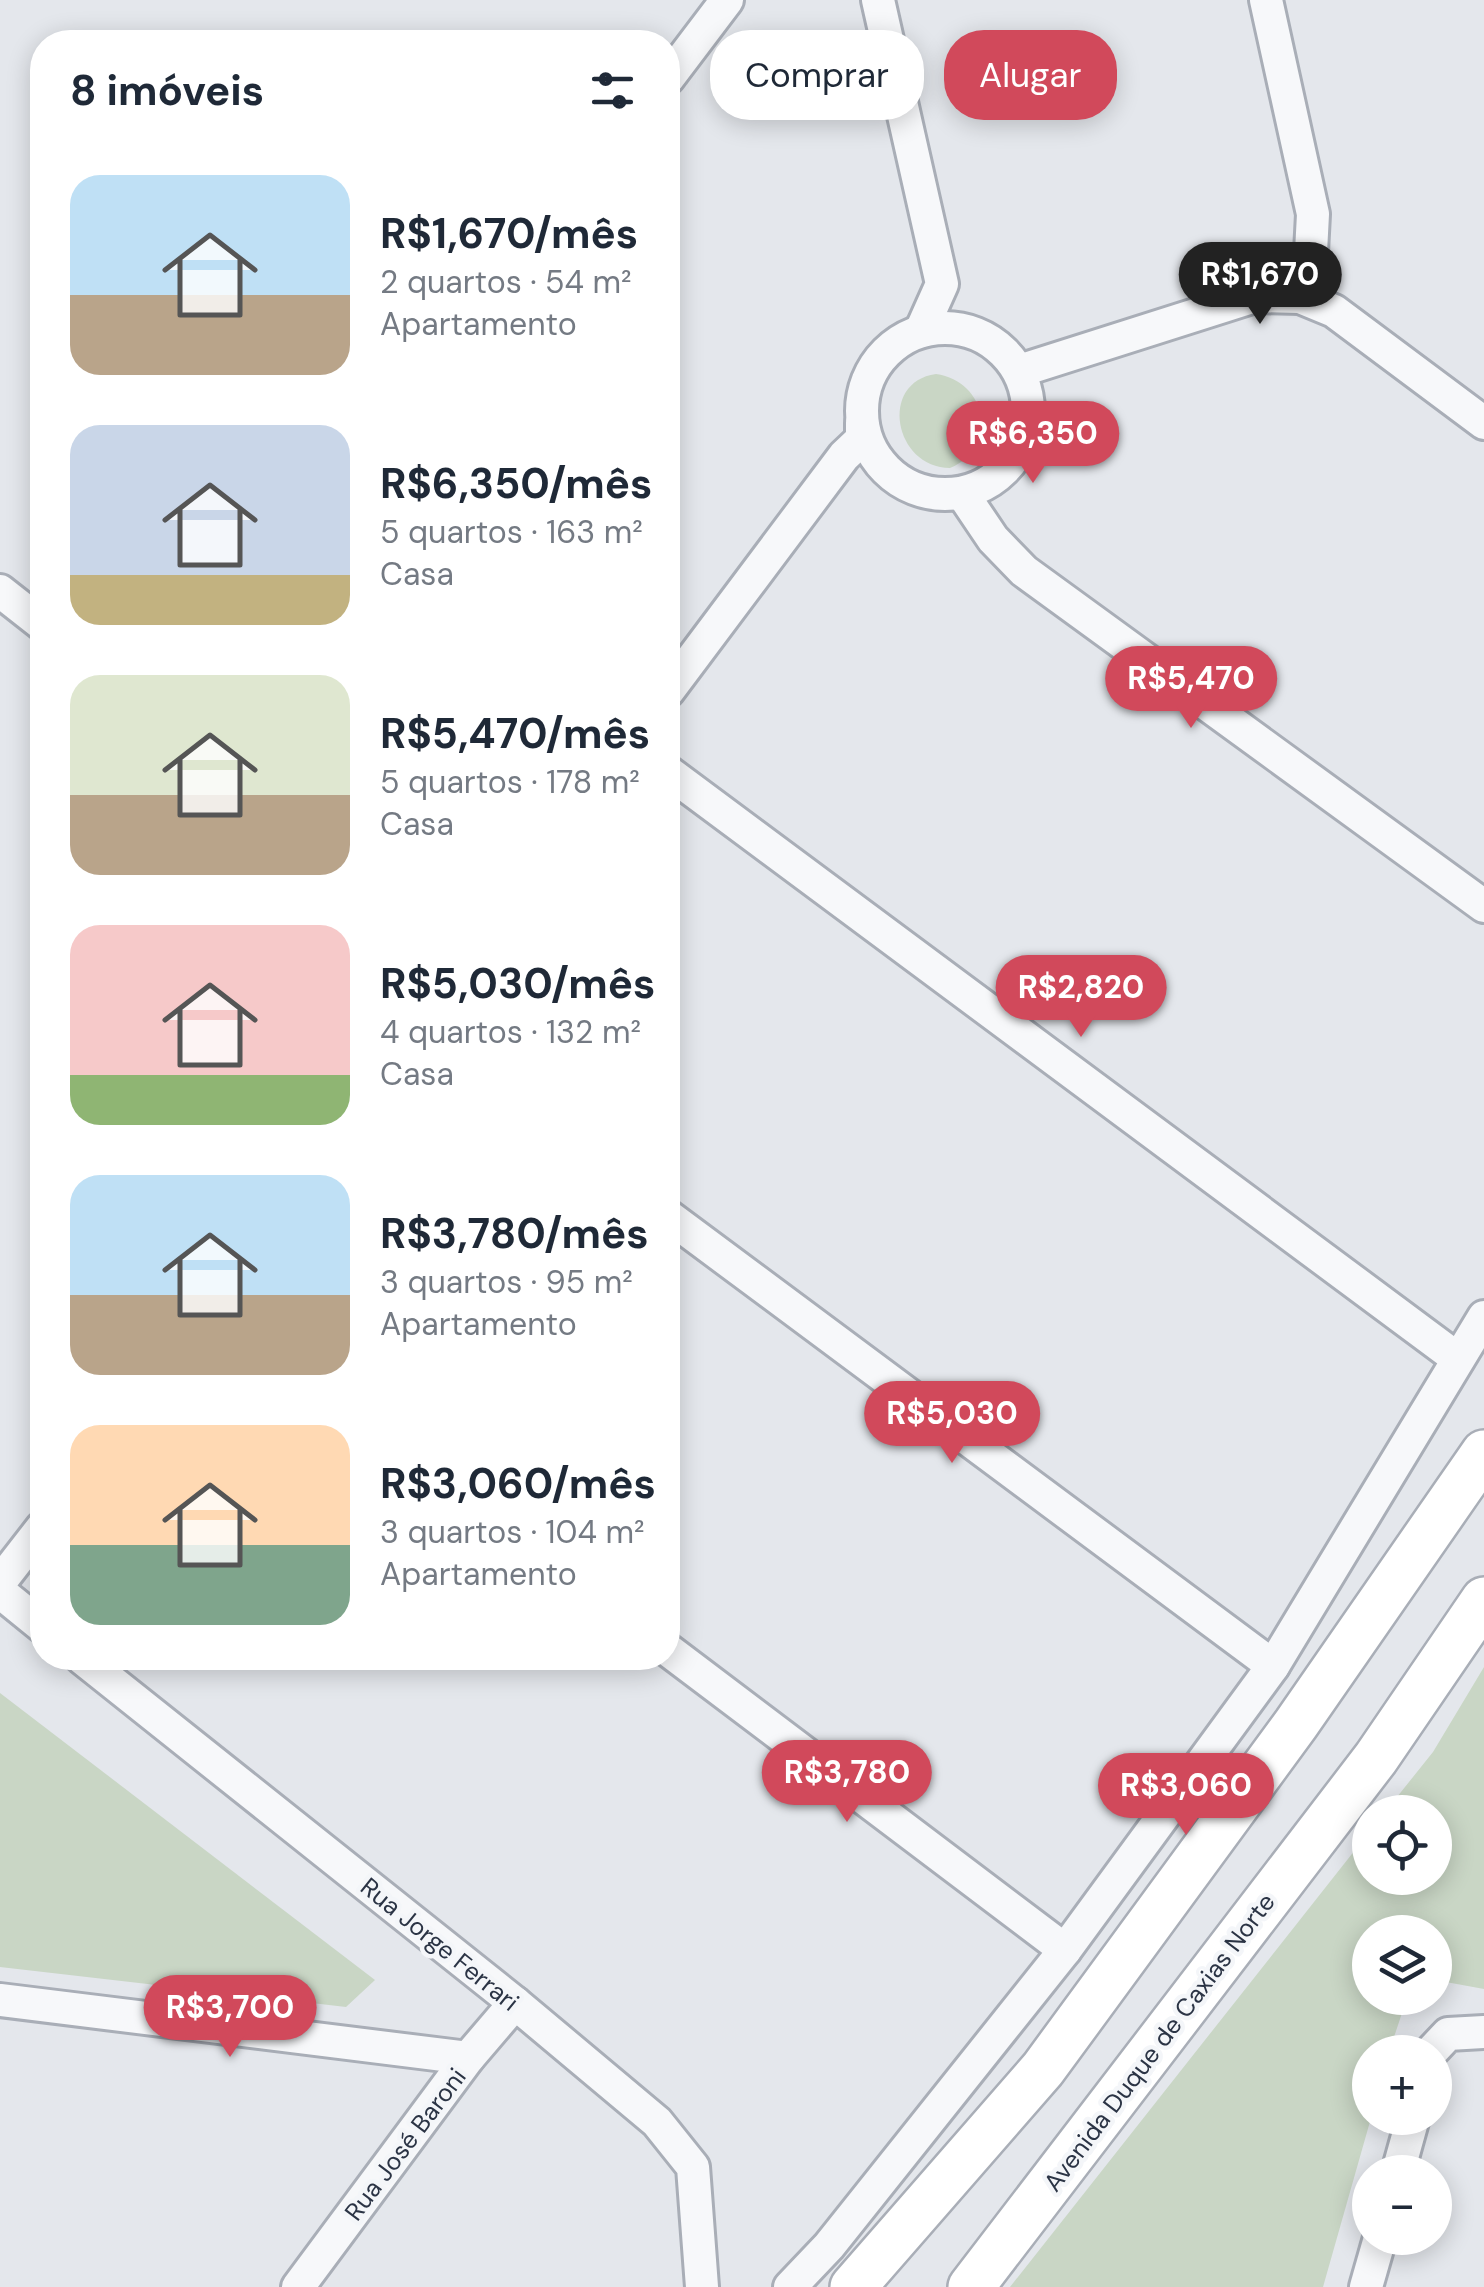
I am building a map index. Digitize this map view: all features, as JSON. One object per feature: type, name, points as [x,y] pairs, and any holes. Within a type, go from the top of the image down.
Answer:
[{"type":"street","points":[[680,62],[727,0]]},
{"type":"street","points":[[878,0],[942,284],[921,331]]},
{"type":"street","points":[[1266,0],[1313,214],[1312,252],[1300,297]]},
{"type":"street","points":[[1019,371],[1254,296],[1300,297],[1334,311],[1484,422]]},
{"type":"street","points":[[680,675],[844,456],[862,439],[862,423],[862,399],[869,376],[900,341],[921,331],[967,330],[1005,352],[1019,371],[1028,395],[1029,422],[1022,446],[997,476],[962,493],[935,494],[909,486],[886,471],[870,448],[862,423]]},
{"type":"street","points":[[962,493],[992,538],[1024,570],[1484,906]]},
{"type":"street","points":[[0,591],[30,615]]},
{"type":"street","points":[[680,781],[1458,1358]]},
{"type":"street","points":[[680,1225],[1273,1666]]},
{"type":"street","points":[[790,2287],[829,2246],[1065,1950],[1273,1666],[1484,1316]]},
{"type":"street","points":[[853,2287],[1042,2070],[1296,1724],[1484,1453]]},
{"type":"street","points":[[0,1582],[30,1543]]},
{"type":"street","points":[[0,1592],[30,1616]]},
{"type":"street","name":"Avenida Duque de Caxias Norte","points":[[970,2287],[1376,1758],[1484,1600]]},
{"type":"street","points":[[680,1659],[1065,1950]]},
{"type":"street","name":"Rua Jorge Ferrari","points":[[97,1670],[658,2122],[692,2168],[702,2287]]},
{"type":"street","points":[[0,2000],[468,2058]]},
{"type":"street","name":"Rua José Baroni","points":[[298,2287],[468,2058],[515,2003]]},
{"type":"street","points":[[1452,2040],[1484,2032]]},
{"type":"street","points":[[1366,2287],[1375,2255]]},
{"type":"green space","points":[[936,374],[967,389],[981,416],[976,445],[966,458],[950,468],[931,464],[916,454],[900,424],[900,407],[906,392],[918,380]]},
{"type":"green space","points":[[1484,1667],[1484,1989],[1452,1983],[1452,1915],[1352,1915],[1352,2015],[1401,2015],[1395,2035],[1352,2035],[1352,2135],[1366,2135],[1360,2155],[1352,2155],[1352,2185],[1323,2287],[1010,2287],[1352,1854],[1352,1895],[1452,1895],[1452,1795],[1399,1795],[1433,1752]]},
{"type":"green space","points":[[0,1693],[375,1980],[346,2007],[0,1967]]}]
